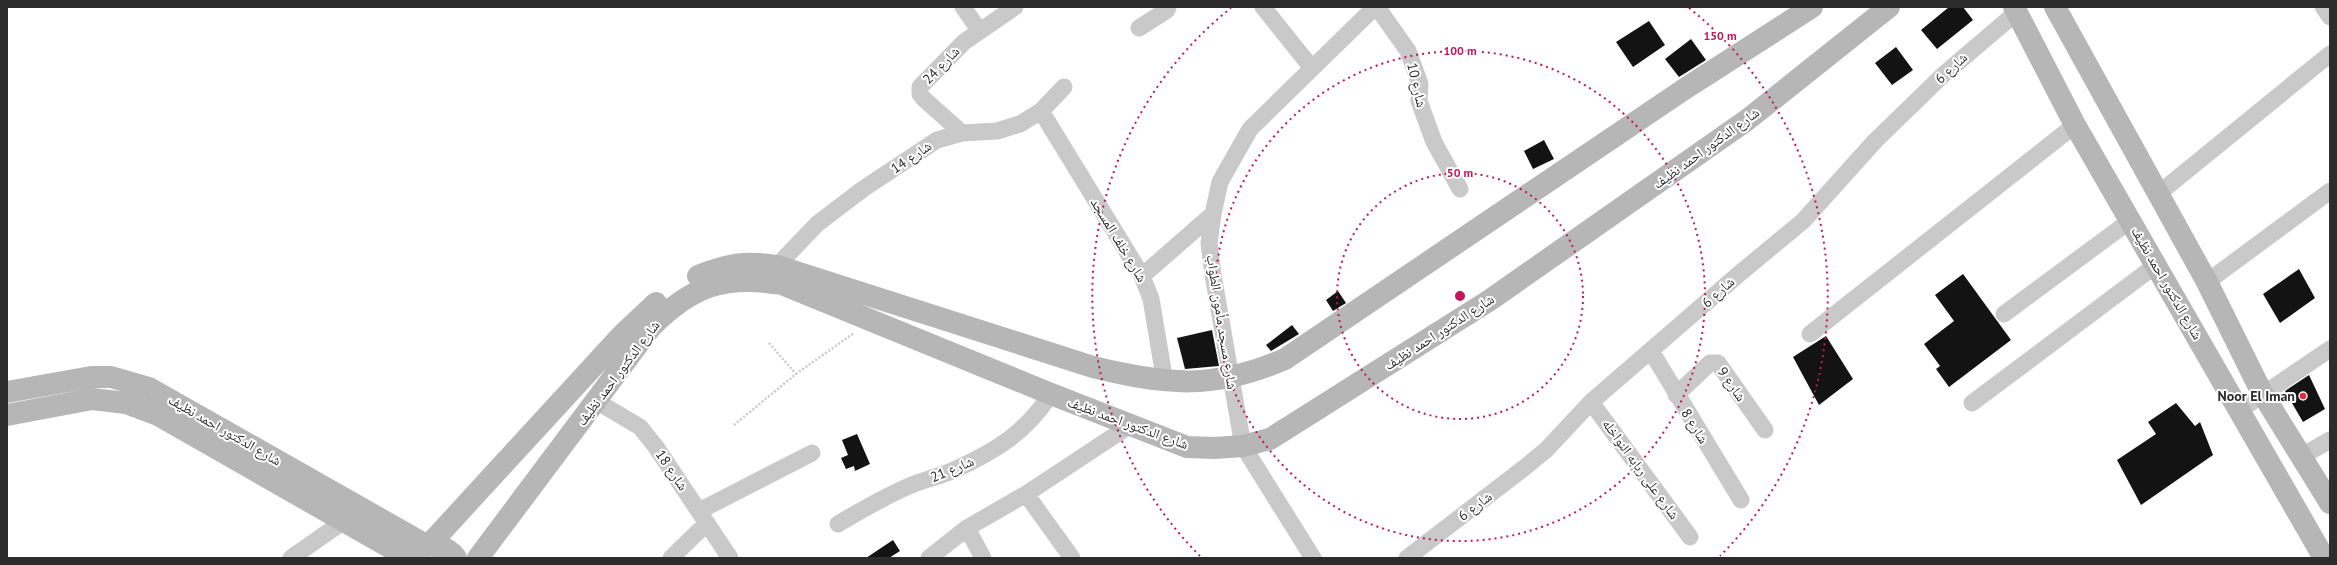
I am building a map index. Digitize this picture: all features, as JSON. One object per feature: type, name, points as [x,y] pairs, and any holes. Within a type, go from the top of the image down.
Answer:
[{"type":"main road","name":"شارع الدكتور احمد نظيف","points":[[7,392],[91,377],[111,377],[149,388],[428,545],[622,335],[665,296],[689,279],[719,267],[752,262],[777,266],[1093,367],[1136,378],[1165,382],[1199,383],[1232,378],[1259,371],[1285,359],[1679,93],[1812,7]]},
{"type":"main road","name":"شارع الدكتور احمد نظيف","points":[[478,558],[651,327],[672,306],[697,291],[724,282],[754,279],[782,284],[1130,426],[1187,446],[1214,448],[1243,446],[1270,439],[1306,418],[1490,300],[1746,120],[1889,7]]},
{"type":"main road","points":[[2055,7],[2207,282],[2262,393],[2330,503]]},
{"type":"main road","name":"شارع الدكتور احمد نظيف","points":[[2015,9],[2075,125],[2324,558]]},
{"type":"main road","name":"شارع الدكتور احمد نظيف","points":[[7,415],[92,399],[126,403],[158,416],[344,521],[404,557]]},
{"type":"main road","points":[[404,557],[414,548],[428,545],[442,547],[456,558]]},
{"type":"street","points":[[963,7],[979,30]]},
{"type":"street","name":"شارع 24","points":[[962,133],[924,99],[920,94],[920,87],[949,55],[979,30],[1015,7]]},
{"type":"street","points":[[1139,28],[1168,7]]},
{"type":"street","points":[[1263,7],[1312,67]]},
{"type":"street","name":"شارع مسجد مأمون الطواب","points":[[1313,558],[1243,446],[1213,275],[1210,243],[1213,214],[1220,182],[1250,129],[1374,7]]},
{"type":"street","name":"شارع 10","points":[[1374,7],[1408,51],[1420,84],[1419,101],[1431,129],[1434,142],[1460,189]]},
{"type":"street","points":[[2323,7],[2330,17]]},
{"type":"street","name":"شارع 6","points":[[1407,558],[1546,450],[1591,402],[1651,352],[1739,274],[1803,221],[1838,179],[1881,135],[2015,9]]},
{"type":"street","points":[[2158,194],[2330,54]]},
{"type":"street","name":"شارع 14","points":[[777,266],[816,224],[863,189],[937,140],[962,133],[997,131],[1020,124],[1040,111],[1064,87]]},
{"type":"street","name":"شارع خلف المسجد","points":[[1040,111],[1142,276],[1151,299],[1165,382]]},
{"type":"street","points":[[1810,334],[2075,125]]},
{"type":"street","points":[[2207,282],[2330,191]]},
{"type":"street","points":[[1142,276],[1213,214]]},
{"type":"street","points":[[2004,314],[2131,220]]},
{"type":"street","points":[[1972,403],[2156,265]]},
{"type":"street","points":[[2240,410],[2262,393],[2330,349]]},
{"type":"street","name":"شارع 8","points":[[1651,352],[1741,500]]},
{"type":"street","name":"شارع 9","points":[[1676,395],[1710,363],[1718,363],[1765,430]]},
{"type":"street","name":"شارع 21","points":[[838,524],[878,500],[914,484],[953,471],[1003,445],[1032,420],[1051,394]]},
{"type":"street","name":"شارع 18","points":[[596,401],[640,427],[656,447],[730,558]]},
{"type":"street","name":"شارع على ربابه النواخله","points":[[1591,402],[1690,536]]},
{"type":"street","points":[[929,558],[967,528],[1026,494],[1130,426]]},
{"type":"street","points":[[2302,456],[2330,440]]},
{"type":"street","points":[[671,558],[703,517],[812,453]]},
{"type":"street","points":[[1026,494],[1072,558]]},
{"type":"street","points":[[291,558],[344,521]]},
{"type":"street","points":[[967,528],[983,558]]},
{"type":"path","points":[[734,426],[796,374],[872,320]]},
{"type":"path","points":[[769,343],[796,374]]},
{"type":"building","points":[[1949,7],[1963,7],[1973,20],[1937,49],[1921,30]]},
{"type":"building","points":[[1649,21],[1665,45],[1633,67],[1616,42]]},
{"type":"building","points":[[1691,39],[1706,60],[1679,77],[1665,59]]},
{"type":"building","points":[[1896,47],[1913,70],[1892,85],[1875,63]]},
{"type":"building","points":[[1544,140],[1554,159],[1533,169],[1524,151]]},
{"type":"building","points":[[2299,269],[2315,298],[2280,323],[2263,294]]},
{"type":"building","points":[[1963,274],[2011,340],[1949,387],[1936,369],[1940,366],[1924,344],[1954,321],[1935,295]]},
{"type":"building","points":[[1338,291],[1346,303],[1333,311],[1326,300]]},
{"type":"building","points":[[1292,325],[1299,334],[1271,351],[1266,345]]},
{"type":"building","points":[[1212,330],[1219,366],[1185,369],[1177,338]]},
{"type":"building","points":[[1826,336],[1853,379],[1819,405],[1793,357]]},
{"type":"building","name":"Noor El Iman","points":[[2309,375],[2325,409],[2303,422],[2285,391]]},
{"type":"building","points":[[2176,403],[2195,426],[2200,422],[2213,455],[2141,505],[2117,460],[2156,434],[2148,422]]},
{"type":"building","points":[[857,434],[870,464],[855,471],[854,466],[846,469],[841,458],[848,455],[842,440]]},
{"type":"building","points":[[893,540],[900,551],[889,558],[866,558]]},
{"type":"place","name":"Noor El Iman","points":[[2303,396]]}]
